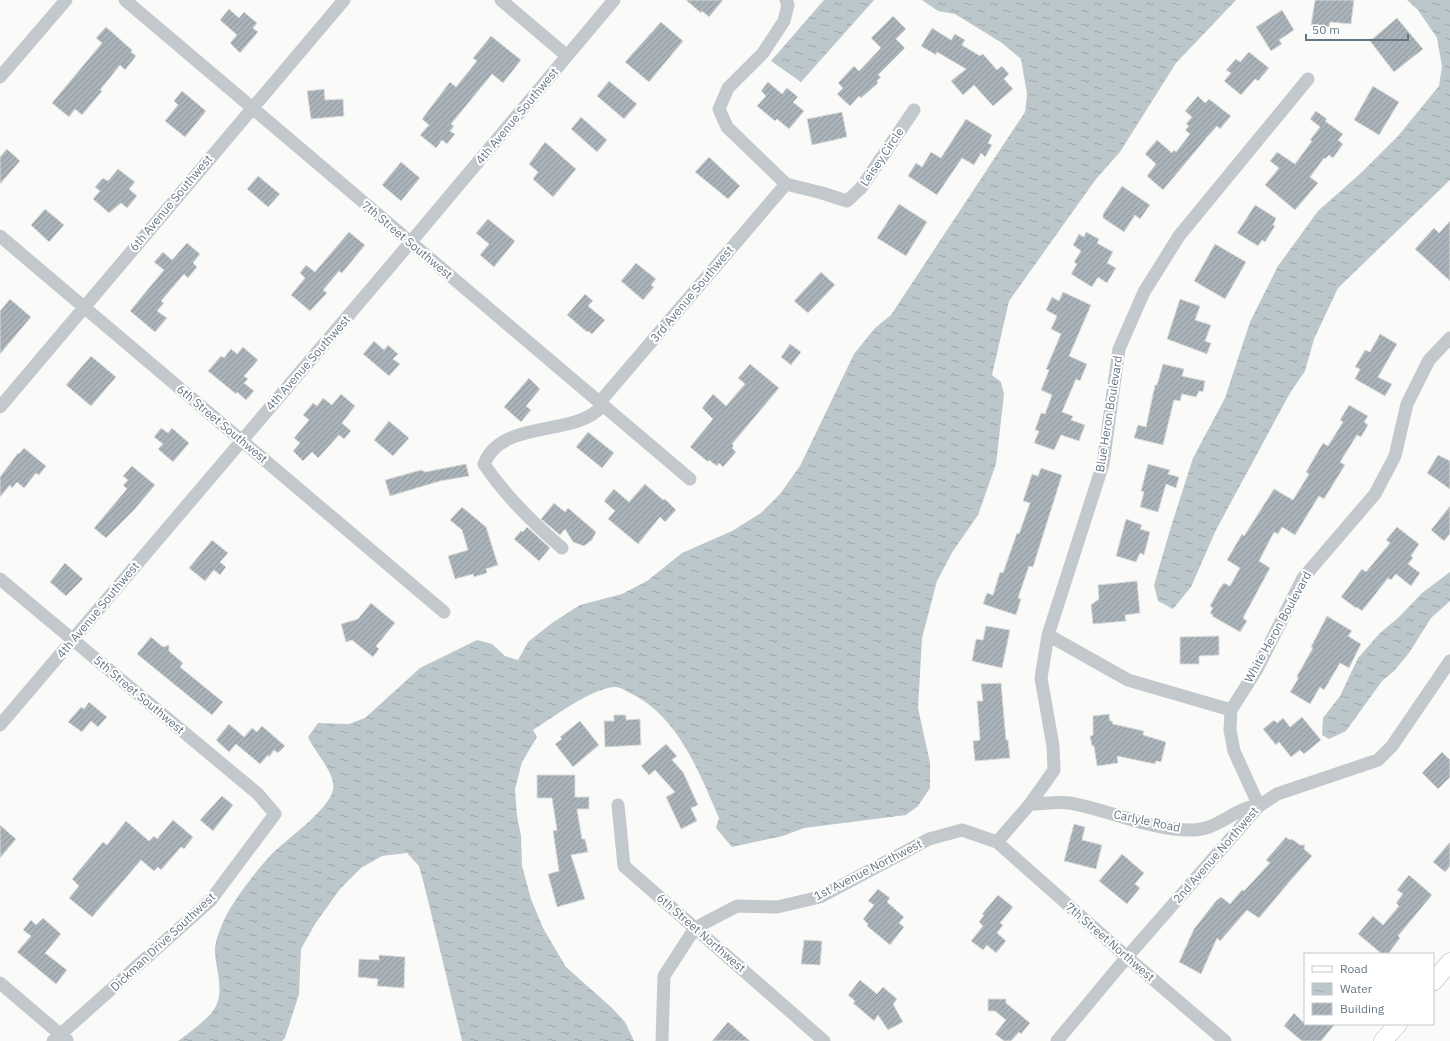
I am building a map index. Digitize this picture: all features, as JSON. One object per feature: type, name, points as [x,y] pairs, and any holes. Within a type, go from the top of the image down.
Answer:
[{"type":"street","points":[[0,78],[5,62],[66,0]]},
{"type":"street","name":"7th Street Southwest","points":[[125,0],[690,479]]},
{"type":"street","name":"6th Avenue Southwest","points":[[0,407],[344,0]]},
{"type":"street","points":[[501,0],[567,56]]},
{"type":"street","name":"4th Avenue Southwest","points":[[0,725],[410,243],[614,0]]},
{"type":"street","points":[[786,0],[788,4],[784,21],[763,53],[728,88],[720,109],[727,127],[786,184]]},
{"type":"street","name":"Blue Heron Boulevard","points":[[997,842],[1030,804],[1054,770],[1054,746],[1041,678],[1048,635],[1103,464],[1119,349],[1144,292],[1179,236],[1308,79]]},
{"type":"street","name":"Leisey Circle","points":[[786,184],[847,201],[861,188],[914,110]]},
{"type":"street","name":"3rd Avenue Southwest","points":[[600,404],[786,184]]},
{"type":"street","name":"6th Street Southwest","points":[[0,236],[444,612]]},
{"type":"street","name":"White Heron Boulevard","points":[[1259,806],[1234,751],[1230,730],[1231,710],[1257,668],[1303,578],[1375,494],[1395,456],[1406,404],[1428,360],[1450,338]]},
{"type":"street","points":[[562,548],[535,525],[495,480],[484,464],[488,454],[501,443],[530,431],[589,417],[600,404]]},
{"type":"street","name":"5th Street Southwest","points":[[0,579],[258,794],[275,814]]},
{"type":"street","points":[[1048,635],[1128,680],[1231,710]]},
{"type":"street","name":"2nd Avenue Northwest","points":[[1057,1041],[1127,957],[1259,806],[1277,794],[1378,760],[1392,746],[1450,661]]},
{"type":"street","name":"Carlyle Road","points":[[1030,804],[1068,802],[1158,826],[1196,830],[1223,822],[1249,807],[1259,806]]},
{"type":"street","name":"6th Street Northwest","points":[[618,805],[624,866],[824,1041]]},
{"type":"street","name":"Dickman Drive Southwest","points":[[61,1039],[210,901],[275,814]]},
{"type":"street","name":"1st Avenue Northwest","points":[[662,1041],[664,976],[695,928],[737,906],[777,907],[820,897],[929,839],[962,830],[997,842]]},
{"type":"street","name":"7th Street Northwest","points":[[997,842],[1225,1041]]},
{"type":"street","points":[[1434,981],[1450,962]]},
{"type":"street","points":[[0,983],[61,1039]]},
{"type":"street","points":[[1383,1041],[1397,1025]]},
{"type":"water","points":[[824,0],[874,0],[801,82],[771,61]]},
{"type":"water","points":[[922,0],[1236,0],[1176,63],[1120,152],[1096,179],[1009,301],[992,375],[1001,382],[1004,394],[996,464],[978,515],[953,551],[937,581],[922,638],[918,708],[930,763],[930,788],[918,806],[906,815],[804,828],[783,836],[732,847],[716,828],[719,818],[695,764],[674,731],[647,703],[619,688],[607,688],[585,697],[533,730],[537,737],[522,762],[515,789],[517,816],[521,836],[522,866],[531,899],[543,928],[566,967],[612,1008],[625,1022],[634,1041],[462,1041],[419,866],[407,853],[382,856],[361,868],[340,889],[315,924],[301,949],[299,994],[285,1038],[282,1041],[178,1041],[204,1020],[216,1006],[219,993],[219,979],[215,947],[221,927],[230,908],[265,861],[315,816],[323,807],[333,790],[333,783],[328,770],[308,737],[318,723],[349,724],[365,718],[420,668],[477,640],[492,644],[505,656],[518,660],[528,642],[552,623],[580,605],[622,594],[647,581],[682,553],[732,531],[761,513],[780,494],[800,466],[854,354],[875,328],[891,315],[1025,112],[1027,94],[1021,59],[1002,43],[955,14],[938,11]]},
{"type":"water","points":[[1407,0],[1450,0],[1450,180],[1338,288],[1314,339],[1305,371],[1290,393],[1216,530],[1191,587],[1173,609],[1158,601],[1154,585],[1170,530],[1193,458],[1225,398],[1250,322],[1278,266],[1318,211],[1362,172],[1398,136],[1439,86],[1442,66],[1437,38],[1418,10]]},
{"type":"water","points":[[1450,572],[1450,601],[1431,618],[1409,653],[1394,671],[1382,681],[1346,731],[1329,739],[1322,735],[1323,718],[1340,696],[1358,658],[1380,633],[1399,617],[1422,593]]},
{"type":"building","points":[[686,0],[723,0],[709,17],[702,11],[701,13]]},
{"type":"building","points":[[1315,0],[1354,0],[1351,24],[1330,22],[1329,27],[1311,25]]},
{"type":"building","points":[[229,9],[239,18],[244,12],[257,23],[253,28],[258,32],[240,53],[230,43],[237,35],[220,20]]},
{"type":"building","points":[[1282,10],[1294,30],[1279,40],[1282,44],[1271,51],[1256,27]]},
{"type":"building","points":[[893,16],[906,29],[896,39],[905,48],[878,75],[881,77],[877,81],[878,83],[861,98],[859,96],[850,106],[837,94],[843,88],[838,83],[854,66],[859,71],[881,48],[871,38]]},
{"type":"building","points":[[1397,18],[1423,49],[1394,72],[1370,41]]},
{"type":"building","points":[[661,22],[683,41],[649,82],[625,62]]},
{"type":"building","points":[[106,27],[132,50],[131,52],[136,56],[125,70],[120,65],[100,90],[102,91],[82,115],[75,109],[69,117],[52,103],[102,43],[96,38]]},
{"type":"building","points":[[932,28],[951,40],[955,34],[965,40],[962,45],[980,56],[983,54],[997,70],[1002,66],[1009,74],[1004,79],[1013,89],[993,106],[974,85],[963,95],[951,81],[966,69],[937,52],[936,55],[921,46]]},
{"type":"building","points":[[491,36],[521,60],[503,83],[492,74],[451,124],[454,126],[450,131],[455,134],[447,144],[442,140],[436,148],[420,135],[429,125],[422,119],[450,82],[456,87],[477,61],[473,58]]},
{"type":"building","points":[[1249,52],[1269,68],[1258,81],[1255,79],[1241,95],[1224,81],[1231,73],[1226,70],[1236,59],[1240,62]]},
{"type":"building","points":[[609,81],[637,104],[624,119],[597,96]]},
{"type":"building","points":[[768,82],[782,94],[787,88],[798,97],[793,102],[804,111],[789,129],[777,119],[775,121],[757,106],[766,96],[761,91]]},
{"type":"building","points":[[1373,86],[1399,102],[1379,135],[1354,120]]},
{"type":"building","points":[[324,89],[325,100],[343,99],[344,116],[311,119],[307,91]]},
{"type":"building","points":[[182,91],[206,111],[185,137],[165,121],[178,105],[174,101]]},
{"type":"building","points":[[1198,96],[1205,103],[1209,99],[1231,116],[1220,129],[1217,126],[1163,190],[1147,176],[1156,164],[1145,154],[1157,140],[1172,153],[1174,150],[1176,152],[1190,134],[1185,130],[1189,126],[1186,124],[1192,117],[1185,111]]},
{"type":"building","points":[[1316,111],[1327,119],[1325,121],[1343,134],[1338,140],[1343,144],[1333,158],[1329,155],[1325,159],[1324,158],[1310,177],[1318,183],[1295,210],[1265,185],[1279,168],[1270,161],[1277,152],[1295,164],[1312,141],[1310,140],[1320,127],[1310,119]]},
{"type":"building","points":[[842,112],[847,137],[812,145],[807,119]]},
{"type":"building","points":[[581,117],[607,140],[597,152],[571,129]]},
{"type":"building","points":[[966,119],[992,135],[988,143],[992,145],[985,157],[981,153],[974,165],[962,158],[937,195],[908,176],[916,163],[922,167],[931,152],[941,158]]},
{"type":"building","points":[[545,142],[576,169],[553,197],[533,179],[538,172],[529,164]]},
{"type":"building","points":[[7,149],[20,161],[0,184],[0,157]]},
{"type":"building","points":[[709,157],[740,186],[728,199],[695,172]]},
{"type":"building","points":[[401,162],[420,178],[401,201],[382,185]]},
{"type":"building","points":[[118,169],[135,182],[129,189],[137,196],[127,208],[121,203],[109,213],[93,199],[100,191],[95,187],[103,178],[108,181]]},
{"type":"building","points":[[258,176],[280,194],[268,207],[247,189]]},
{"type":"building","points":[[1122,186],[1150,205],[1140,219],[1135,215],[1124,232],[1103,218],[1103,214]]},
{"type":"building","points":[[899,204],[927,222],[906,256],[877,238]]},
{"type":"building","points":[[1255,205],[1276,218],[1273,225],[1275,226],[1265,242],[1262,240],[1258,246],[1237,233]]},
{"type":"building","points":[[45,209],[64,225],[49,242],[31,225]]},
{"type":"building","points":[[488,219],[515,241],[494,267],[480,255],[489,244],[476,233]]},
{"type":"building","points":[[1450,221],[1450,281],[1415,249],[1434,228],[1439,233]]},
{"type":"building","points":[[349,232],[365,245],[342,273],[339,271],[323,290],[327,293],[310,311],[291,295],[305,278],[300,273],[306,265],[315,272]]},
{"type":"building","points":[[1086,232],[1099,239],[1097,243],[1113,252],[1107,263],[1116,268],[1107,283],[1098,277],[1092,287],[1071,274],[1077,264],[1074,262],[1081,251],[1073,245],[1079,234],[1084,237]]},
{"type":"building","points":[[187,243],[200,254],[193,263],[197,267],[188,278],[184,274],[161,301],[164,303],[157,311],[167,318],[155,332],[130,311],[164,270],[154,262],[163,252],[172,260]]},
{"type":"building","points":[[1215,244],[1246,262],[1225,299],[1194,281]]},
{"type":"building","points":[[636,263],[656,279],[651,285],[654,287],[643,300],[621,281]]},
{"type":"building","points":[[821,272],[835,285],[808,313],[794,301]]},
{"type":"building","points":[[1063,292],[1091,305],[1069,356],[1087,364],[1080,381],[1076,379],[1062,412],[1073,416],[1071,420],[1085,425],[1079,441],[1061,435],[1054,450],[1034,443],[1039,431],[1035,430],[1041,413],[1045,414],[1052,395],[1041,390],[1049,370],[1046,369],[1061,334],[1051,329],[1057,316],[1046,310],[1052,297],[1059,301]]},
{"type":"building","points":[[585,294],[593,301],[588,306],[605,320],[592,334],[588,331],[587,332],[567,315]]},
{"type":"building","points":[[10,299],[31,317],[0,354],[0,311]]},
{"type":"building","points":[[1180,299],[1200,306],[1195,320],[1211,325],[1205,341],[1211,343],[1207,354],[1167,339]]},
{"type":"building","points":[[1380,334],[1397,344],[1378,377],[1392,384],[1385,396],[1355,379],[1360,369],[1355,367],[1365,350],[1370,352]]},
{"type":"building","points":[[374,341],[384,350],[388,345],[398,354],[393,359],[400,364],[389,376],[363,354]]},
{"type":"building","points":[[790,344],[801,352],[791,365],[781,357]]},
{"type":"building","points":[[243,347],[258,360],[244,376],[248,379],[244,383],[254,391],[246,400],[237,392],[236,394],[208,371],[221,356],[224,358],[231,349],[237,354]]},
{"type":"building","points":[[91,356],[116,377],[91,406],[66,385]]},
{"type":"building","points":[[750,364],[779,388],[732,444],[734,446],[732,448],[736,452],[723,467],[719,463],[717,466],[709,460],[708,462],[690,447],[713,419],[702,408],[713,394],[726,406],[745,384],[738,378]]},
{"type":"building","points":[[1163,364],[1184,369],[1182,376],[1205,381],[1203,392],[1199,391],[1196,397],[1182,394],[1180,401],[1174,400],[1163,445],[1134,438],[1138,425],[1146,427],[1155,385],[1157,385]]},
{"type":"building","points":[[529,378],[540,389],[526,406],[531,410],[521,422],[504,407]]},
{"type":"building","points":[[341,394],[355,406],[342,423],[351,431],[344,439],[339,435],[318,458],[312,452],[303,461],[293,451],[300,443],[294,438],[309,420],[303,415],[313,403],[317,406],[323,398],[332,405]]},
{"type":"building","points":[[1349,405],[1368,416],[1364,422],[1368,425],[1361,437],[1357,435],[1340,462],[1345,465],[1324,499],[1319,496],[1295,535],[1282,527],[1278,534],[1274,532],[1259,561],[1270,568],[1243,618],[1247,621],[1240,632],[1212,616],[1213,615],[1210,613],[1213,608],[1210,606],[1220,588],[1224,583],[1230,586],[1240,568],[1227,560],[1242,534],[1244,536],[1274,489],[1293,500],[1309,474],[1306,472],[1323,443],[1328,446],[1343,422],[1340,420]]},
{"type":"building","points":[[389,421],[409,438],[393,456],[374,440]]},
{"type":"building","points":[[161,428],[168,433],[172,428],[189,443],[173,462],[158,449],[163,444],[154,437]]},
{"type":"building","points":[[588,432],[614,453],[602,468],[576,447]]},
{"type":"building","points":[[24,448],[46,466],[39,475],[36,473],[24,488],[17,482],[12,488],[10,485],[0,497],[0,477],[18,453],[19,454]]},
{"type":"building","points":[[1438,455],[1450,461],[1450,489],[1427,473]]},
{"type":"building","points":[[466,464],[469,476],[440,481],[390,496],[385,480],[421,470],[425,472]]},
{"type":"building","points":[[1148,464],[1170,470],[1168,474],[1179,477],[1176,488],[1166,484],[1158,512],[1140,507],[1144,492],[1141,491]]},
{"type":"building","points":[[132,466],[155,485],[134,510],[106,538],[94,528],[127,489],[123,485],[128,480],[123,476]]},
{"type":"building","points":[[1041,468],[1062,475],[1033,567],[1029,566],[1018,598],[1021,599],[1016,615],[983,604],[987,593],[993,595],[1000,572],[1003,573],[1017,533],[1019,534],[1030,503],[1023,501],[1032,474],[1038,476]]},
{"type":"building","points":[[645,484],[663,500],[665,499],[676,510],[665,522],[660,517],[638,544],[608,519],[615,511],[604,501],[614,489],[629,502]]},
{"type":"building","points":[[554,503],[565,512],[568,508],[596,532],[592,540],[584,546],[573,542],[565,529],[560,535],[541,519]]},
{"type":"building","points":[[1450,506],[1450,534],[1444,541],[1431,530]]},
{"type":"building","points":[[462,507],[486,527],[498,565],[486,569],[487,573],[474,577],[473,574],[455,579],[448,556],[468,550],[462,530],[450,520]]},
{"type":"building","points":[[1126,519],[1142,525],[1140,529],[1150,532],[1144,555],[1140,553],[1136,562],[1116,556]]},
{"type":"building","points":[[527,527],[550,548],[539,561],[514,539]]},
{"type":"building","points":[[1397,527],[1419,544],[1411,556],[1413,558],[1408,564],[1420,573],[1411,586],[1396,574],[1391,580],[1388,578],[1362,611],[1341,597],[1362,569],[1366,572],[1390,543],[1386,540]]},
{"type":"building","points":[[212,540],[228,553],[220,562],[226,567],[220,575],[214,570],[205,581],[189,568]]},
{"type":"building","points":[[65,563],[83,579],[66,596],[50,582]]},
{"type":"building","points":[[1137,581],[1140,613],[1125,615],[1126,621],[1093,624],[1091,605],[1099,599],[1098,585]]},
{"type":"building","points":[[371,603],[395,623],[376,646],[379,649],[373,657],[352,640],[346,642],[341,624],[358,619]]},
{"type":"building","points":[[1327,616],[1352,631],[1348,636],[1361,644],[1349,668],[1340,663],[1324,690],[1320,687],[1310,704],[1290,692],[1298,679],[1297,676],[1313,648],[1311,647]]},
{"type":"building","points":[[986,626],[1010,630],[1002,668],[972,661],[976,639],[983,640]]},
{"type":"building","points":[[1219,636],[1219,655],[1199,656],[1199,664],[1180,664],[1180,637]]},
{"type":"building","points":[[151,637],[163,647],[169,645],[169,651],[183,663],[180,667],[223,702],[212,715],[137,654]]},
{"type":"building","points":[[1001,683],[1006,740],[1008,740],[1010,758],[975,761],[973,741],[980,740],[977,701],[983,701],[981,684]]},
{"type":"building","points":[[89,702],[107,717],[98,727],[91,721],[82,732],[68,722],[81,707],[84,709]]},
{"type":"building","points":[[1109,714],[1110,721],[1112,721],[1113,724],[1144,731],[1143,735],[1166,742],[1161,762],[1156,761],[1155,764],[1117,756],[1118,763],[1097,766],[1094,746],[1092,746],[1090,736],[1093,735],[1093,716]]},
{"type":"building","points":[[614,715],[626,715],[626,720],[640,719],[641,745],[605,747],[604,721],[614,721]]},
{"type":"building","points":[[1302,717],[1321,740],[1304,754],[1300,750],[1291,757],[1279,742],[1276,745],[1263,729],[1274,720],[1277,723],[1283,718],[1290,727]]},
{"type":"building","points":[[580,721],[599,745],[573,767],[555,744],[562,739],[560,737]]},
{"type":"building","points":[[229,724],[244,737],[252,728],[257,732],[262,726],[285,746],[278,753],[274,750],[269,757],[268,755],[260,764],[236,744],[229,752],[216,740]]},
{"type":"building","points":[[666,744],[677,756],[672,760],[683,772],[698,805],[691,808],[697,821],[681,829],[666,797],[675,792],[655,770],[649,775],[641,766]]},
{"type":"building","points":[[1442,752],[1450,760],[1450,777],[1438,789],[1422,773]]},
{"type":"building","points":[[537,775],[575,775],[575,797],[589,797],[589,809],[577,809],[582,839],[585,839],[588,852],[571,855],[585,899],[557,907],[548,874],[559,871],[553,831],[557,830],[552,798],[537,798]]},
{"type":"building","points":[[222,796],[233,805],[213,831],[200,820]]},
{"type":"building","points":[[173,820],[193,837],[184,849],[181,847],[161,870],[158,867],[154,871],[141,860],[92,917],[69,898],[79,886],[72,879],[103,842],[107,845],[126,821],[149,841],[154,836],[157,839]]},
{"type":"building","points":[[1074,824],[1085,827],[1082,840],[1102,845],[1096,869],[1064,861]]},
{"type":"building","points":[[0,825],[16,839],[0,858]]},
{"type":"building","points":[[1286,837],[1290,840],[1292,839],[1300,845],[1305,845],[1304,849],[1312,856],[1259,918],[1247,910],[1220,941],[1217,938],[1201,974],[1179,962],[1194,929],[1216,901],[1221,897],[1230,904],[1270,863],[1266,860]]},
{"type":"building","points":[[1450,842],[1450,866],[1445,872],[1433,862]]},
{"type":"building","points":[[1122,854],[1144,873],[1135,884],[1140,888],[1127,904],[1099,881]]},
{"type":"building","points":[[1409,875],[1432,895],[1398,936],[1400,938],[1389,953],[1381,953],[1358,934],[1373,916],[1383,925],[1399,906],[1396,903],[1403,894],[1397,890]]},
{"type":"building","points":[[878,889],[890,898],[887,902],[904,917],[899,923],[904,927],[890,945],[867,926],[868,924],[863,919],[874,905],[868,901]]},
{"type":"building","points":[[998,895],[1013,907],[1000,923],[1003,925],[997,933],[1006,941],[996,953],[987,945],[983,950],[971,941],[983,926],[979,922],[984,915],[982,914]]},
{"type":"building","points":[[43,918],[61,934],[45,953],[67,970],[56,984],[17,952],[31,936],[23,930],[31,920],[36,925]]},
{"type":"building","points":[[804,940],[822,941],[820,965],[801,964]]},
{"type":"building","points":[[379,955],[405,957],[404,988],[377,986],[378,979],[358,977],[359,959],[379,960]]},
{"type":"building","points":[[860,980],[877,994],[883,987],[897,999],[893,1004],[903,1022],[888,1030],[878,1015],[874,1021],[853,1003],[855,1001],[848,995]]},
{"type":"building","points":[[988,999],[1006,999],[1006,1003],[1030,1023],[1021,1034],[1019,1032],[1011,1041],[1004,1041],[995,1034],[1006,1020],[995,1011],[988,1011]]},
{"type":"building","points":[[1294,1013],[1304,1023],[1304,1025],[1334,1025],[1321,1041],[1302,1041],[1284,1026]]},
{"type":"building","points":[[728,1022],[750,1041],[712,1041]]}]
